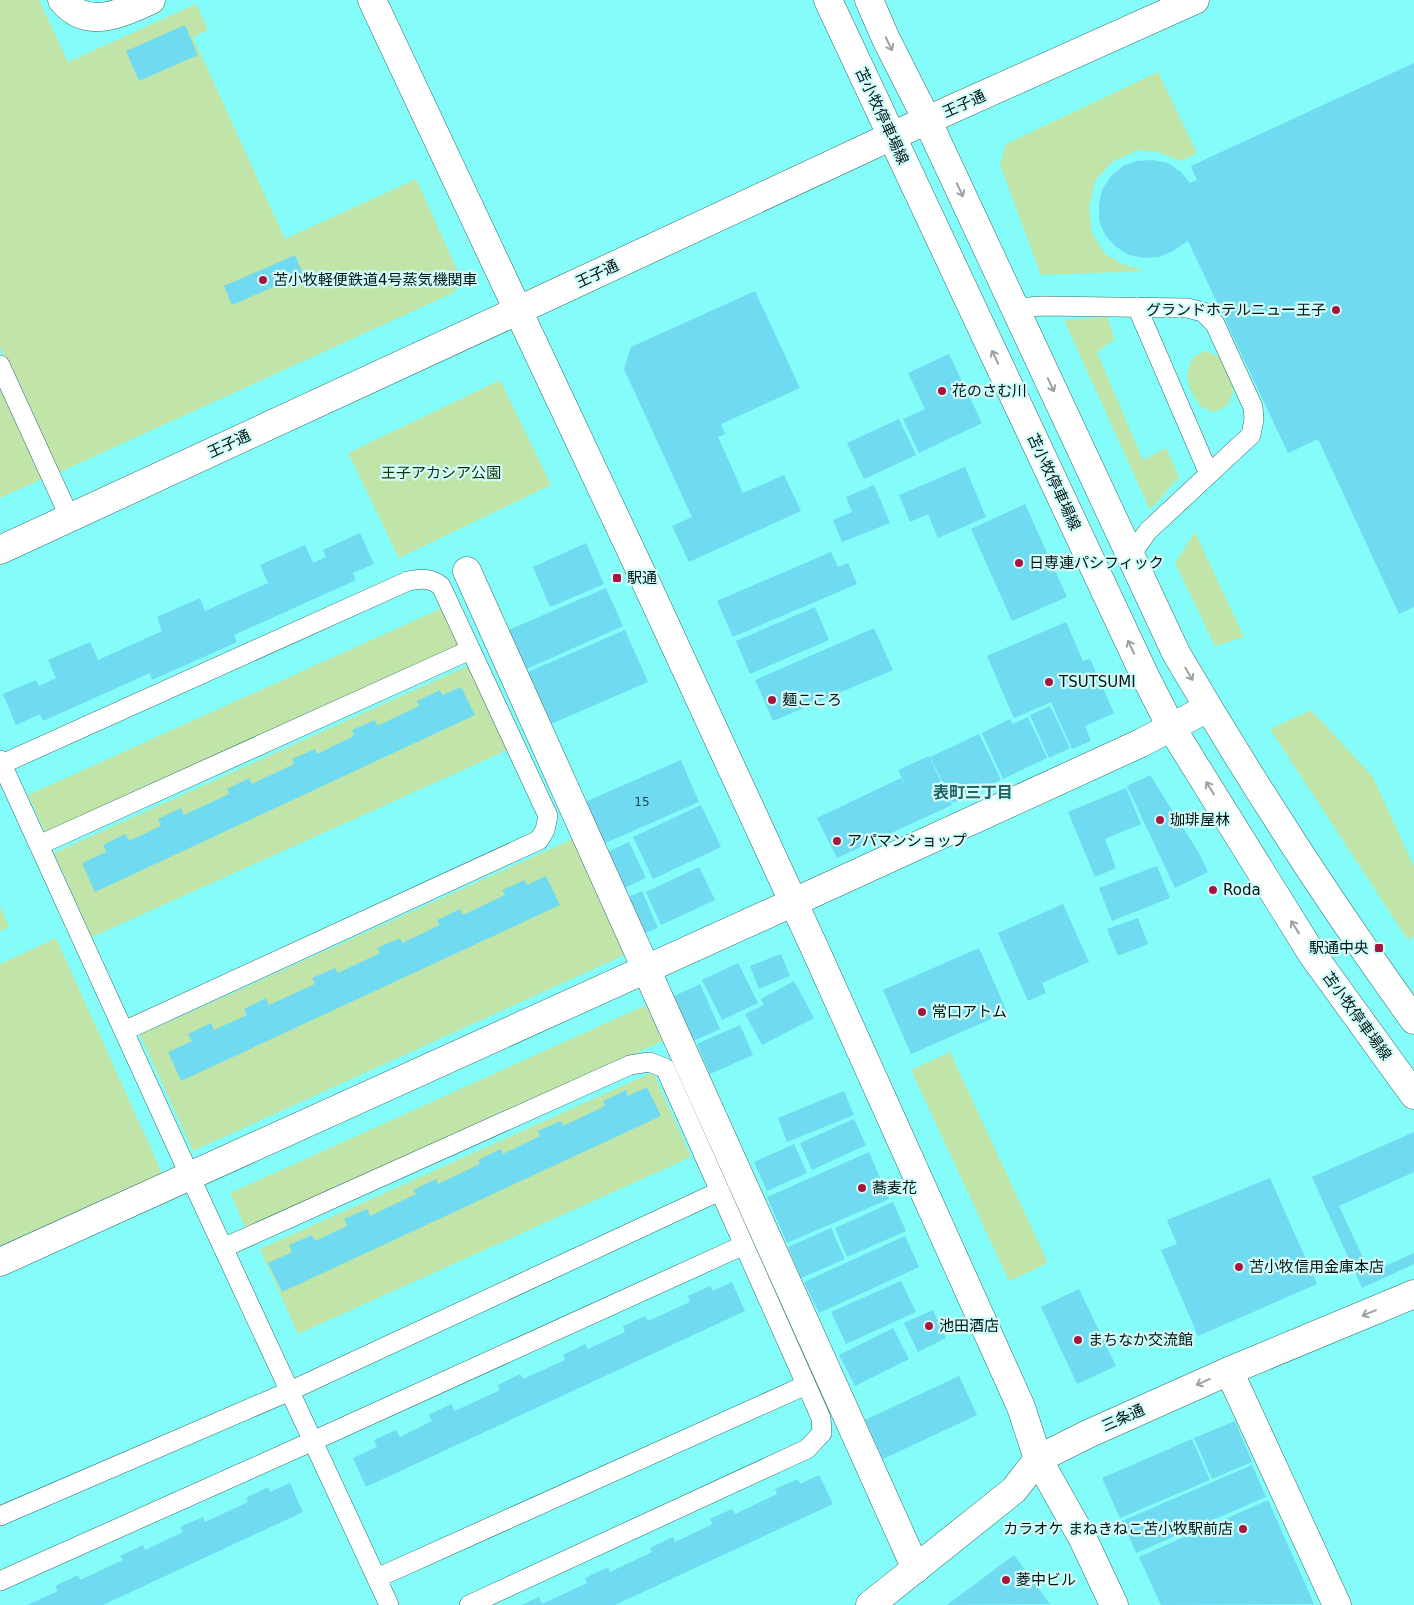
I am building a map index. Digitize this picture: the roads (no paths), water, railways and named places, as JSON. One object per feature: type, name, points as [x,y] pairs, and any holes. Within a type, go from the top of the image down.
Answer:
[{"type":"street","points":[[62,0],[68,8],[90,17],[117,15],[152,0]]},
{"type":"street","points":[[372,0],[519,310],[815,950],[1021,1407],[1038,1460],[1083,1539],[1114,1605]]},
{"type":"street","name":"苫小牧停車場線","points":[[828,0],[1144,674],[1171,727],[1312,954],[1414,1095]]},
{"type":"street","points":[[869,0],[1176,653],[1208,708],[1355,937],[1414,1020]]},
{"type":"street","name":"王子通","points":[[0,550],[927,120],[1159,7],[1195,0]]},
{"type":"street","points":[[467,571],[916,1569]]},
{"type":"street","points":[[0,1262],[1141,743],[1208,708]]},
{"type":"street","name":"三条通","points":[[870,1605],[1014,1490],[1038,1460],[1088,1434],[1229,1371],[1414,1294]]},
{"type":"street","points":[[1229,1371],[1337,1605]]},
{"type":"lane","points":[[1015,308],[1041,306],[1187,308],[1203,312],[1215,324],[1253,407],[1254,419],[1250,435],[1148,531],[1130,556]]},
{"type":"lane","points":[[1137,307],[1209,474]]},
{"type":"lane","points":[[0,365],[70,518]]},
{"type":"lane","points":[[124,1031],[540,840],[545,830],[548,816],[441,586],[434,580],[422,578],[408,582],[1,762],[223,1248],[389,1605]]},
{"type":"lane","points":[[39,845],[470,650]]},
{"type":"lane","points":[[223,1248],[630,1064],[649,1062],[665,1068],[821,1418],[822,1433],[807,1450],[469,1605]]},
{"type":"lane","points":[[0,1516],[290,1391],[720,1191]]},
{"type":"lane","points":[[0,1581],[744,1245]]},
{"type":"lane","points":[[376,1578],[806,1385]]},
{"type":"place","name":"苫小牧軽便鉄道4号蒸気機関車","points":[[263,280]]},
{"type":"place","name":"グランドホテルニュー王子","points":[[1336,310]]},
{"type":"place","name":"花のさむ川","points":[[942,391]]},
{"type":"place","name":"日専連パシフィック","points":[[1019,563]]},
{"type":"place","name":"駅通","points":[[617,578]]},
{"type":"place","name":"TSUTSUMI","points":[[1049,682]]},
{"type":"place","name":"麺こころ","points":[[772,700]]},
{"type":"place","name":"珈琲屋林","points":[[1160,820]]},
{"type":"place","name":"アパマンショップ","points":[[837,841]]},
{"type":"place","name":"Roda","points":[[1213,890]]},
{"type":"place","name":"駅通中央","points":[[1379,948]]},
{"type":"place","name":"常口アトム","points":[[922,1012]]},
{"type":"place","name":"蕎麦花","points":[[862,1188]]},
{"type":"place","name":"苫小牧信用金庫本店","points":[[1239,1267]]},
{"type":"place","name":"池田酒店","points":[[929,1326]]},
{"type":"place","name":"まちなか交流館","points":[[1078,1340]]},
{"type":"place","name":"カラオケ まねきねこ苫小牧駅前店","points":[[1243,1529]]},
{"type":"place","name":"菱中ビル","points":[[1006,1580]]},
{"type":"district","name":"表町三丁目","points":[[973,792]]},
{"type":"park label","name":"王子アカシア公園","points":[[441,473]]}]
